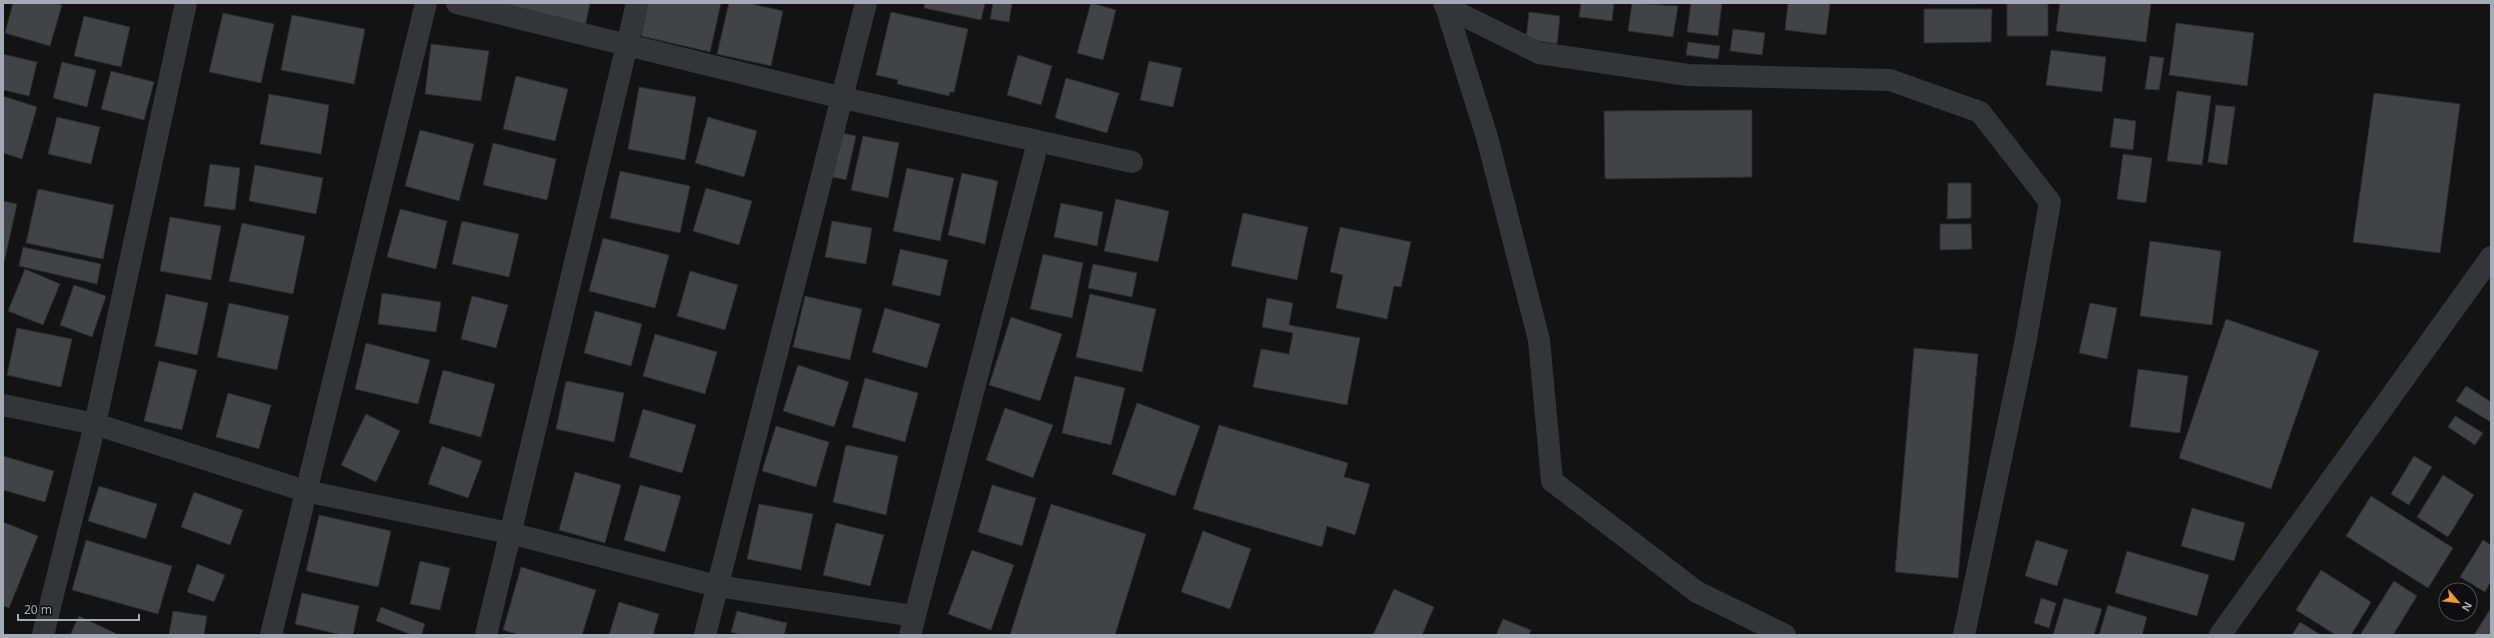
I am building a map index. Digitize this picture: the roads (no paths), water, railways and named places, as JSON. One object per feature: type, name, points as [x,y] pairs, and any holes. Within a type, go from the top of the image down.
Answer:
[{"type":"street","points":[[43,635],[95,424],[186,3]]},
{"type":"street","points":[[271,635],[305,491],[426,3]]},
{"type":"street","points":[[457,3],[843,98],[1132,162]]},
{"type":"street","points":[[486,635],[509,533],[637,3]]},
{"type":"street","points":[[705,635],[866,3]]},
{"type":"street","points":[[1445,5],[1487,137],[1539,340],[1552,481],[1697,592],[1785,635]]},
{"type":"street","points":[[1445,5],[1539,53],[1688,75],[1890,80],[1980,112],[2050,202],[2026,339],[1964,635]]},
{"type":"street","points":[[3,405],[95,424],[305,491],[509,533],[717,586],[912,625],[1038,142]]},
{"type":"street","points":[[2220,635],[2491,257]]}]
